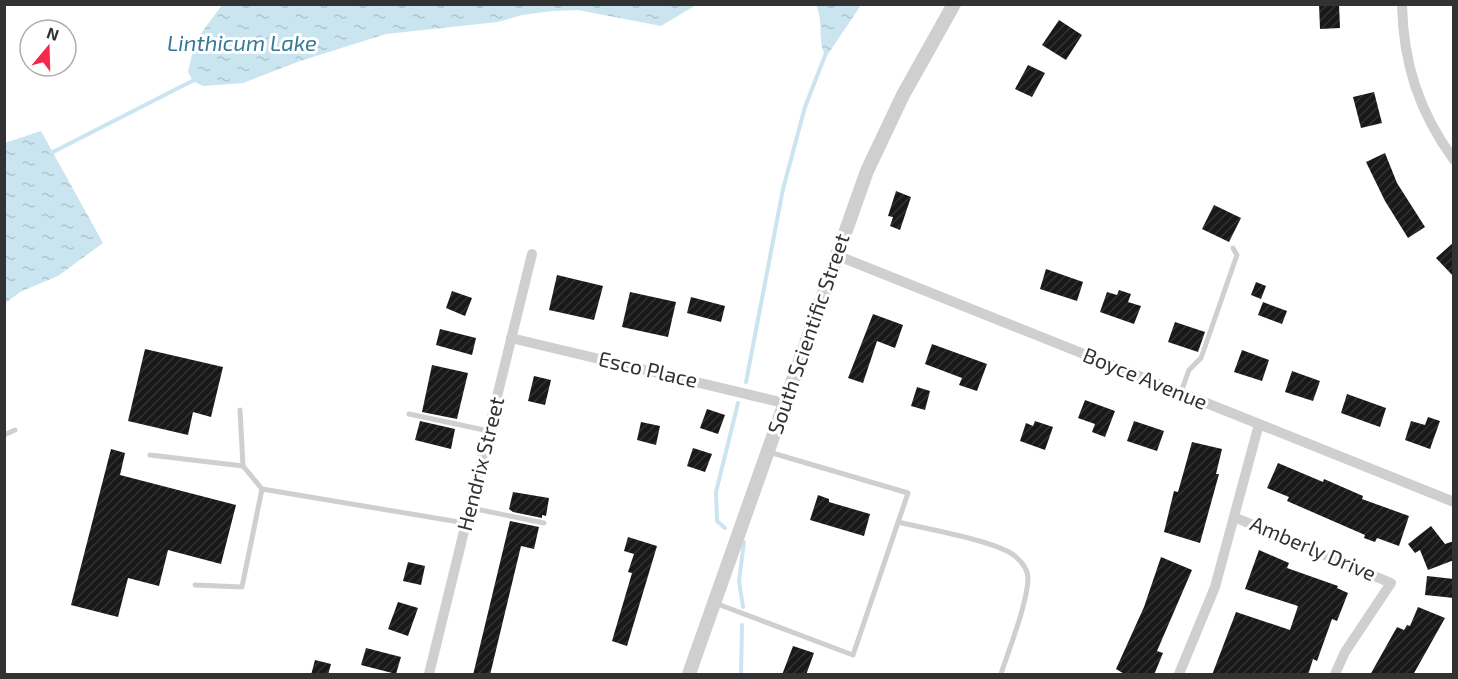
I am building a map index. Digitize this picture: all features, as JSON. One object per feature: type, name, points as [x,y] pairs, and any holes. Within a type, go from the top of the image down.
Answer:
[{"type":"street","name":"South Scientific Street","points":[[689,675],[867,171],[903,95],[954,4]]},
{"type":"street","points":[[1402,4],[1402,31],[1413,87],[1424,114],[1454,160]]},
{"type":"street","name":"Hendrix Street","points":[[429,675],[532,254]]},
{"type":"street","name":"Boyce Avenue","points":[[836,255],[1454,502]]},
{"type":"street","name":"Esco Place","points":[[511,338],[784,403]]},
{"type":"street","points":[[1179,675],[1215,587],[1259,424]]},
{"type":"street","name":"Amberly Drive","points":[[1234,517],[1391,583],[1346,652],[1335,675]]},
{"type":"lane","points":[[1180,394],[1189,370],[1201,358],[1212,329],[1237,255],[1233,248]]},
{"type":"lane","points":[[240,410],[243,466],[262,489],[467,523]]},
{"type":"lane","points":[[409,414],[489,431]]},
{"type":"lane","points":[[4,435],[15,430]]},
{"type":"lane","points":[[714,603],[853,655],[908,493],[767,451]]},
{"type":"lane","points":[[150,455],[243,466]]},
{"type":"lane","points":[[195,585],[242,587],[262,489]]},
{"type":"lane","points":[[471,508],[544,523]]},
{"type":"lane","points":[[898,522],[1010,552],[1023,563],[1028,575],[1026,593],[1001,675]]},
{"type":"water","name":"Linthicum Lake","points":[[222,5],[696,5],[661,26],[578,10],[552,11],[522,15],[498,22],[386,34],[300,61],[243,83],[203,86],[193,81],[188,72],[193,51],[202,32]]},
{"type":"water","points":[[816,5],[861,5],[826,57],[823,51],[820,18]]},
{"type":"water","points":[[41,131],[103,243],[58,276],[22,291],[5,303],[5,143]]},
{"type":"building","points":[[1319,4],[1339,4],[1340,28],[1320,29]]},
{"type":"building","points":[[1059,20],[1082,35],[1066,60],[1042,45]]},
{"type":"building","points":[[1028,65],[1045,73],[1032,97],[1015,89]]},
{"type":"building","points":[[1374,92],[1382,123],[1361,128],[1353,97]]},
{"type":"building","points":[[1385,153],[1397,183],[1425,227],[1408,238],[1385,201],[1366,162]]},
{"type":"building","points":[[896,191],[911,197],[900,230],[890,226],[893,217],[888,216]]},
{"type":"building","points":[[1214,205],[1241,218],[1229,242],[1202,229]]},
{"type":"building","points":[[1454,242],[1454,277],[1436,258]]},
{"type":"building","points":[[1046,269],[1083,282],[1077,301],[1040,289]]},
{"type":"building","points":[[557,275],[603,286],[594,320],[549,310]]},
{"type":"building","points":[[1256,282],[1266,286],[1261,299],[1251,295]]},
{"type":"building","points":[[1119,290],[1131,294],[1128,302],[1141,306],[1134,324],[1100,312],[1107,292],[1117,295]]},
{"type":"building","points":[[452,291],[472,298],[465,316],[446,308]]},
{"type":"building","points":[[630,292],[676,302],[668,337],[622,327]]},
{"type":"building","points":[[691,297],[725,306],[721,322],[687,313]]},
{"type":"building","points":[[1263,302],[1287,311],[1282,324],[1258,315]]},
{"type":"building","points":[[873,314],[903,325],[895,348],[877,341],[863,383],[848,378]]},
{"type":"building","points":[[1175,322],[1205,332],[1198,352],[1168,342]]},
{"type":"building","points":[[440,329],[476,338],[472,355],[436,345]]},
{"type":"building","points":[[932,344],[987,364],[977,391],[959,385],[962,378],[925,364]]},
{"type":"building","points":[[145,349],[223,367],[211,417],[193,412],[188,435],[128,421]]},
{"type":"building","points":[[1242,350],[1269,360],[1262,381],[1234,372]]},
{"type":"building","points":[[432,365],[468,373],[457,419],[422,412]]},
{"type":"building","points":[[1292,371],[1320,381],[1313,401],[1285,392]]},
{"type":"building","points":[[534,376],[551,380],[545,405],[528,401]]},
{"type":"building","points":[[917,387],[930,391],[925,410],[911,406]]},
{"type":"building","points":[[1347,394],[1386,408],[1380,427],[1341,413]]},
{"type":"building","points":[[1085,400],[1115,411],[1105,437],[1092,432],[1095,424],[1078,418]]},
{"type":"building","points":[[707,409],[725,415],[718,434],[700,428]]},
{"type":"building","points":[[1428,417],[1440,421],[1430,449],[1405,440],[1411,421],[1425,425]]},
{"type":"building","points":[[420,421],[455,429],[451,449],[415,440]]},
{"type":"building","points":[[1035,421],[1053,427],[1045,450],[1020,441],[1026,423],[1033,426]]},
{"type":"building","points":[[1134,421],[1164,431],[1157,451],[1127,441]]},
{"type":"building","points":[[641,422],[660,426],[656,445],[637,440]]},
{"type":"building","points":[[1192,442],[1222,449],[1216,474],[1219,474],[1200,543],[1164,532],[1174,491],[1178,492]]},
{"type":"building","points":[[693,448],[712,454],[705,472],[687,466]]},
{"type":"building","points":[[111,449],[125,453],[120,475],[236,505],[221,564],[168,550],[159,586],[128,578],[118,617],[71,605]]},
{"type":"building","points":[[1278,463],[1323,482],[1324,479],[1363,496],[1362,499],[1409,516],[1399,546],[1377,538],[1375,542],[1364,538],[1365,535],[1287,501],[1289,497],[1267,488]]},
{"type":"building","points":[[513,492],[549,498],[546,516],[542,515],[542,518],[513,512],[509,509]]},
{"type":"building","points":[[818,495],[829,499],[829,502],[870,514],[864,536],[810,520]]},
{"type":"building","points":[[510,521],[539,527],[534,549],[521,546],[490,675],[473,675]]},
{"type":"building","points":[[1431,526],[1445,544],[1454,541],[1454,560],[1428,570],[1420,550],[1415,553],[1408,544]]},
{"type":"building","points":[[628,537],[657,546],[627,646],[612,641],[632,573],[628,572],[634,554],[624,551]]},
{"type":"building","points":[[1259,550],[1289,563],[1287,568],[1338,586],[1337,588],[1348,593],[1337,621],[1332,619],[1317,661],[1313,659],[1308,675],[1212,675],[1236,612],[1290,630],[1298,606],[1245,589]]},
{"type":"building","points":[[1161,557],[1192,570],[1157,651],[1163,653],[1154,675],[1126,675],[1116,669],[1144,607]]},
{"type":"building","points":[[408,562],[425,566],[421,585],[403,581]]},
{"type":"building","points":[[1427,576],[1454,579],[1454,598],[1425,595]]},
{"type":"building","points":[[398,602],[418,608],[408,636],[388,629]]},
{"type":"building","points":[[1418,607],[1445,618],[1413,675],[1370,675],[1397,627],[1404,630],[1407,625],[1410,626]]},
{"type":"building","points":[[793,646],[814,653],[806,675],[782,675]]},
{"type":"building","points":[[366,648],[401,657],[396,674],[361,665]]},
{"type":"building","points":[[315,660],[331,664],[328,675],[311,675]]},
{"type":"waterway","points":[[746,382],[783,189],[805,107],[826,53]]},
{"type":"waterway","points":[[51,153],[196,79]]},
{"type":"waterway","points":[[725,528],[717,521],[716,492],[738,403]]},
{"type":"waterway","points":[[743,607],[739,581],[744,542]]},
{"type":"waterway","points":[[741,674],[742,625]]}]
